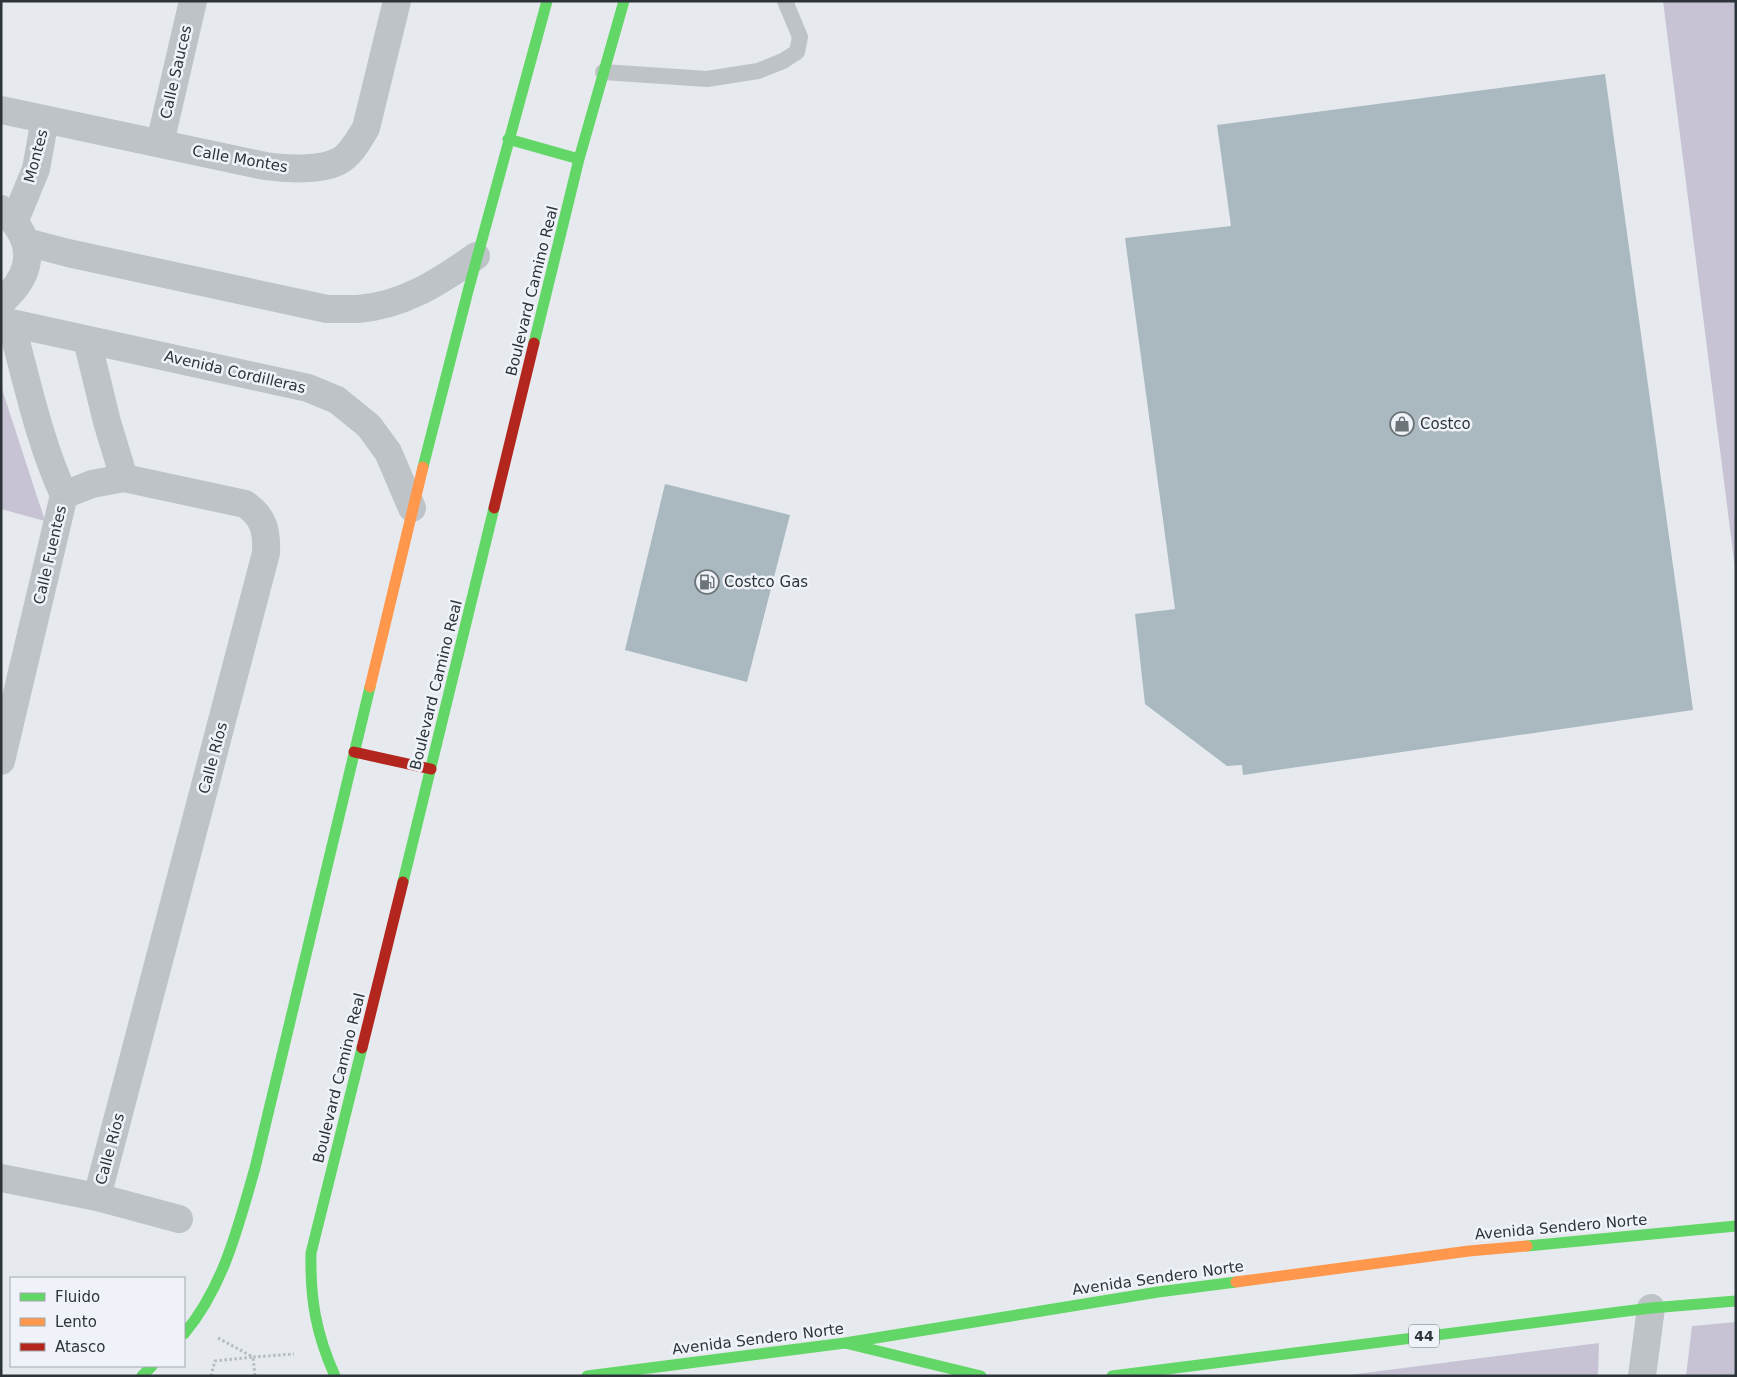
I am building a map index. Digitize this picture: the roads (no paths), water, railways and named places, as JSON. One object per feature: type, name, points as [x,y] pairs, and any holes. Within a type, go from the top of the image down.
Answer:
[{"type":"street","name":"Calle Sauces","points":[[160,143],[193,1]]},
{"type":"street","name":"Calle Montes","points":[[1,110],[289,169],[317,167],[339,161],[355,146],[366,128],[397,1]]},
{"type":"street","points":[[185,1333],[193,1325],[213,1293],[235,1234],[254,1168],[412,508],[476,256],[547,1]]},
{"type":"street","name":"Boulevard Camino Real","points":[[335,1376],[324,1352],[313,1316],[310,1283],[311,1253],[579,159],[624,1]]},
{"type":"street","name":"Montes","points":[[14,224],[36,169],[45,119]]},
{"type":"street","points":[[508,139],[579,159]]},
{"type":"street","points":[[14,224],[68,253],[327,308],[358,308],[383,304],[409,296],[439,282],[476,256]]},
{"type":"street","points":[[5,314],[14,290],[23,276],[27,259],[14,224]]},
{"type":"street","name":"Avenida Cordilleras","points":[[5,314],[87,340],[308,388],[337,400],[369,426],[388,452],[412,508]]},
{"type":"street","name":"Calle Fuentes","points":[[1,761],[64,496],[52,469],[5,314]]},
{"type":"street","points":[[87,340],[107,422],[124,478]]},
{"type":"street","name":"Calle Ríos","points":[[64,496],[92,484],[124,478],[245,504],[261,521],[267,536],[266,553],[233,683],[97,1197]]},
{"type":"street","points":[[354,752],[431,769]]},
{"type":"street","points":[[1,1178],[97,1197],[179,1219]]},
{"type":"street","name":"Avenida Sendero Norte","points":[[587,1376],[845,1343],[1158,1292],[1469,1251],[1736,1226]]},
{"type":"street","name":"44","points":[[1112,1376],[1651,1308],[1736,1301]]},
{"type":"street","points":[[1642,1376],[1651,1308]]},
{"type":"street","points":[[845,1343],[981,1376]]},
{"type":"street","points":[[142,1376],[151,1367]]},
{"type":"lane","points":[[603,72],[707,78],[758,72],[783,61],[797,52],[800,37],[785,1]]},
{"type":"place","name":"Costco","points":[[1402,424]]},
{"type":"place","name":"Costco Gas","points":[[707,582]]}]
